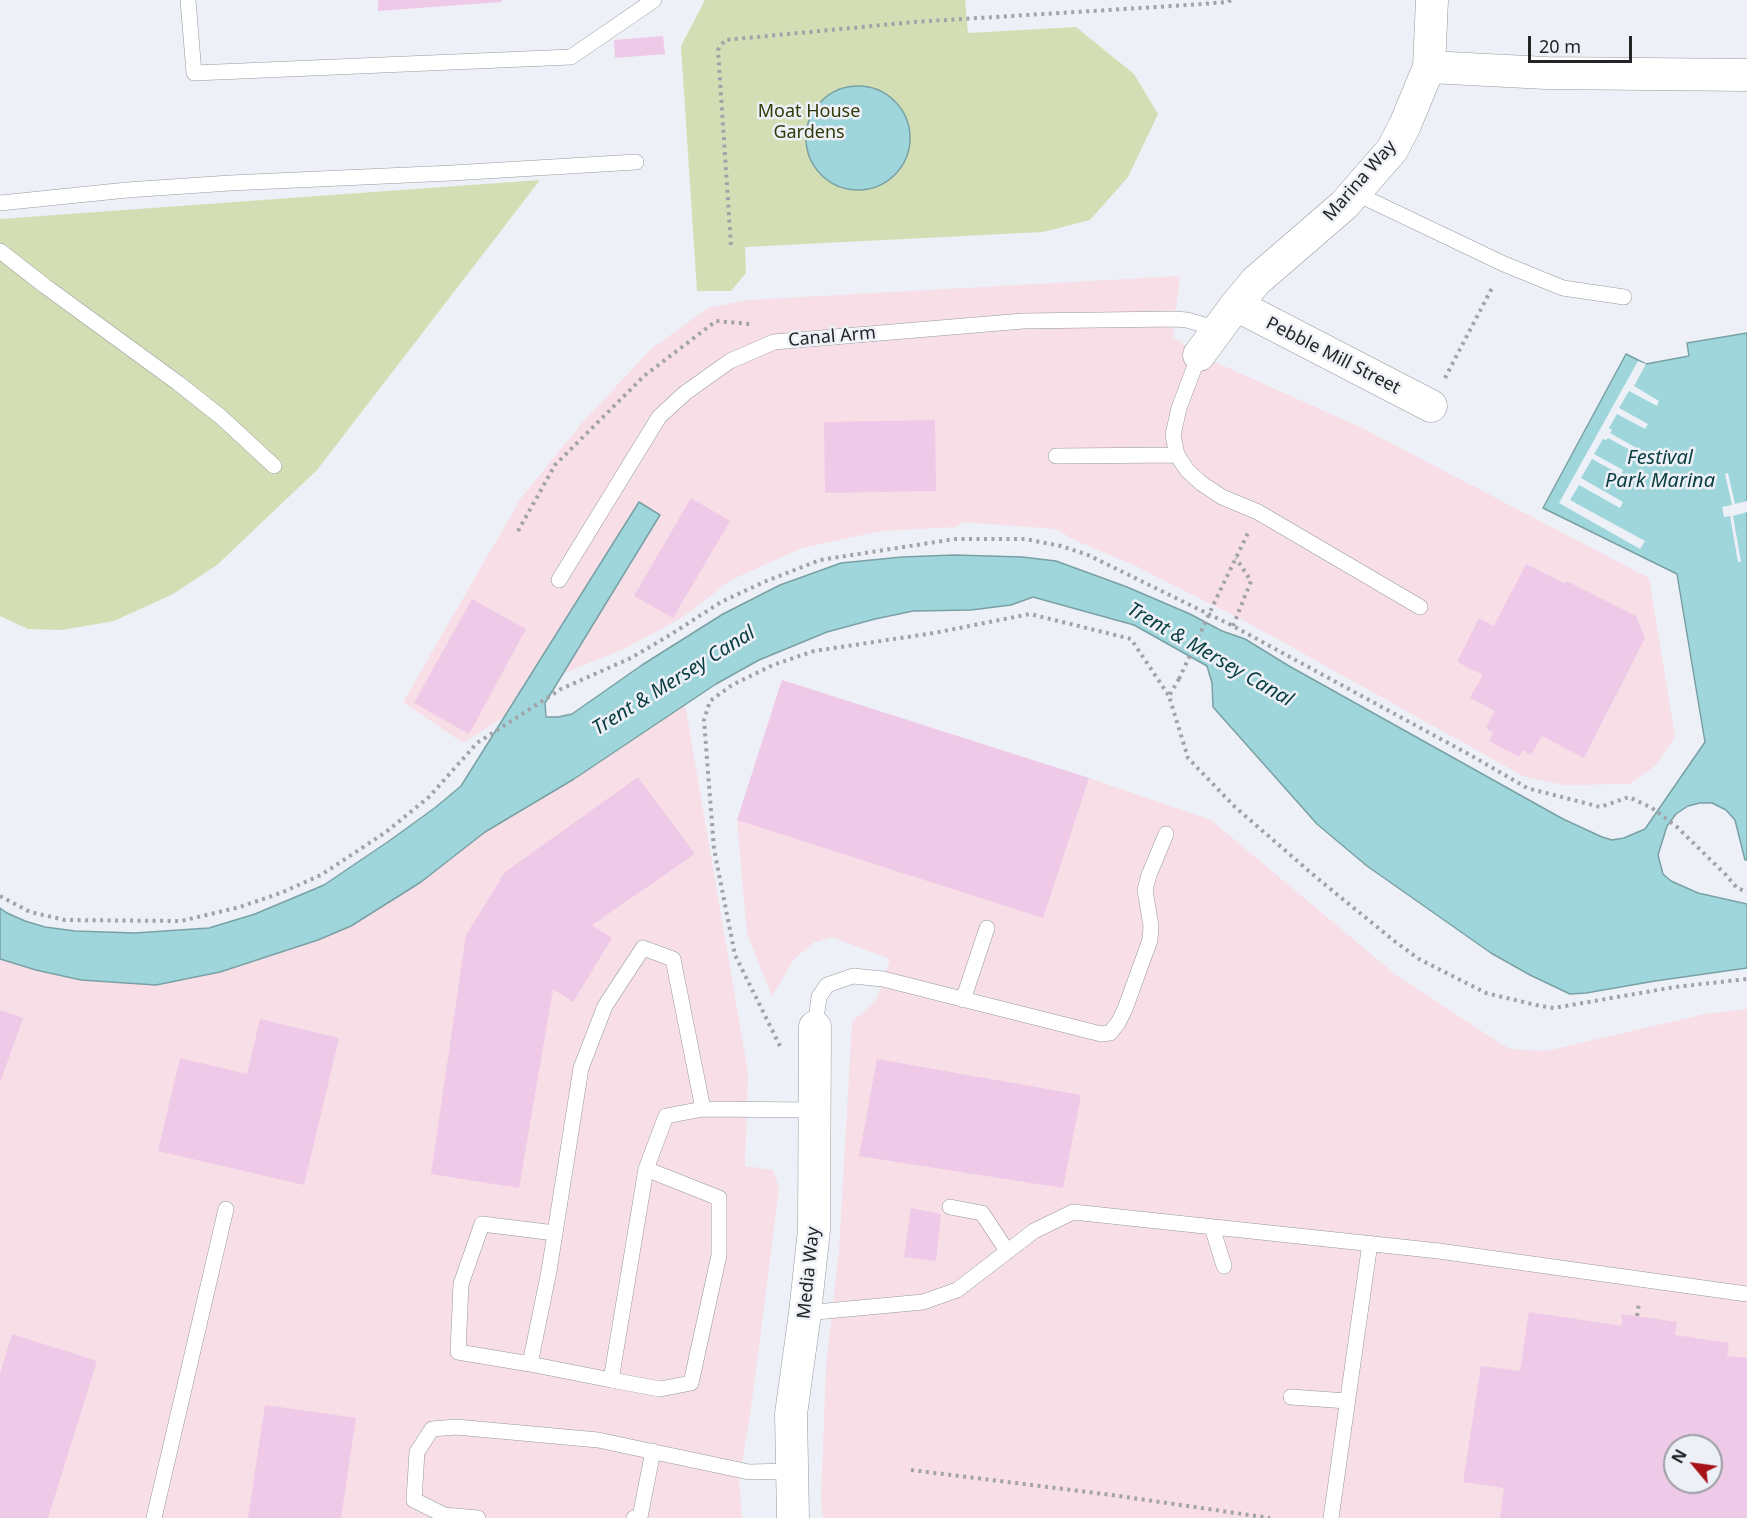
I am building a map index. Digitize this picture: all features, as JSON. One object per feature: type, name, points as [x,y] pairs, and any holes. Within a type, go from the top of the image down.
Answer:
[{"type":"street","name":"Marina Way","points":[[1199,355],[1256,281],[1325,223],[1355,193],[1392,150],[1429,67],[1432,0]]},
{"type":"street","points":[[1429,67],[1546,74],[1747,75]]},
{"type":"street","name":"Pebble Mill Street","points":[[1227,317],[1431,406]]},
{"type":"street","name":"Media Way","points":[[793,1518],[791,1414],[814,1230],[814,1036]]},
{"type":"lane","points":[[188,0],[194,73],[571,57],[654,0]]},
{"type":"lane","points":[[0,203],[127,190],[230,183],[636,162]]},
{"type":"lane","points":[[1355,193],[1504,264],[1563,288],[1624,297]]},
{"type":"lane","points":[[0,251],[178,383],[221,417],[274,466]]},
{"type":"lane","name":"Canal Arm","points":[[559,580],[659,417],[685,393],[730,361],[774,342],[1023,321],[1187,320],[1227,317]]},
{"type":"lane","points":[[1199,355],[1179,408],[1173,435],[1177,454],[1187,470],[1222,497],[1258,512],[1420,607]]},
{"type":"lane","points":[[1056,456],[1177,454]]},
{"type":"lane","points":[[814,1036],[819,997],[827,985],[853,976],[883,979],[1101,1034],[1110,1033],[1125,1009],[1150,940],[1151,926],[1145,890],[1166,834]]},
{"type":"lane","points":[[963,999],[987,928]]},
{"type":"lane","points":[[530,1364],[555,1233],[581,1068],[605,1006],[643,948],[673,958],[703,1109]]},
{"type":"lane","points":[[611,1380],[646,1169],[666,1116],[703,1109],[814,1110]]},
{"type":"lane","points":[[555,1233],[482,1224],[461,1284],[458,1352],[660,1389],[691,1383],[719,1255],[719,1198],[646,1169]]},
{"type":"lane","points":[[950,1207],[982,1213],[1007,1251]]},
{"type":"lane","points":[[154,1518],[226,1209]]},
{"type":"lane","points":[[805,1312],[923,1302],[957,1290],[1034,1231],[1073,1212],[1439,1251],[1747,1294]]},
{"type":"lane","points":[[1212,1227],[1224,1266]]},
{"type":"lane","points":[[1331,1518],[1370,1243]]},
{"type":"lane","points":[[1291,1397],[1347,1401]]},
{"type":"lane","points":[[478,1518],[444,1515],[414,1500],[417,1452],[432,1429],[456,1427],[598,1440],[749,1472],[792,1471]]},
{"type":"lane","points":[[634,1518],[640,1517],[653,1451]]},
{"type":"path","points":[[731,245],[718,50],[725,40],[914,22],[1173,6],[1231,0]]},
{"type":"path","points":[[1431,406],[1504,264]]},
{"type":"path","points":[[518,531],[555,465],[644,376],[716,321],[744,324]]},
{"type":"path","points":[[0,896],[30,912],[65,920],[181,921],[240,907],[283,892],[321,875],[386,832],[429,797],[477,743],[561,689],[631,658],[721,602],[820,560],[955,539],[1025,539],[1061,546],[1088,555],[1233,626],[1527,788],[1600,807],[1629,797],[1653,808],[1677,827],[1737,888],[1747,892]]},
{"type":"path","points":[[1169,696],[1236,558],[1251,581],[1233,626]]},
{"type":"path","points":[[814,1036],[782,1049],[735,955],[714,849],[704,720],[710,701],[732,685],[773,665],[814,651],[934,633],[1030,614],[1131,639],[1169,696],[1188,758],[1235,807],[1317,878],[1419,960],[1486,993],[1554,1008],[1675,987],[1747,979]]},
{"type":"path","points":[[910,1470],[1112,1495],[1270,1518]]},
{"type":"shaded area","points":[[1180,276],[1173,337],[1199,355],[1360,427],[1649,578],[1675,737],[1656,765],[1629,784],[1563,785],[1523,776],[1254,626],[1132,564],[1072,539],[1057,529],[961,522],[957,527],[881,531],[802,548],[731,580],[683,617],[624,649],[562,674],[660,515],[639,502],[505,716],[463,743],[403,702],[521,498],[582,423],[651,349],[708,308],[749,300]]},
{"type":"shaded area","points":[[782,680],[1089,778],[1211,820],[1396,975],[1509,1049],[1546,1051],[1705,1014],[1747,1009],[1747,1518],[823,1518],[821,1499],[826,1366],[839,1251],[852,1022],[876,1000],[890,959],[832,937],[813,943],[793,960],[772,997],[747,934],[737,820]]},
{"type":"shaded area","points":[[685,704],[748,1073],[745,1166],[773,1170],[779,1188],[750,1416],[739,1479],[742,1518],[0,1518],[0,959],[36,970],[220,972],[318,940],[351,926],[421,882],[485,832],[574,779]]},
{"type":"green space","name":"Moat House Gardens","points":[[705,0],[965,0],[968,33],[1076,27],[1134,74],[1158,114],[1128,177],[1090,220],[1043,232],[745,247],[746,273],[731,291],[697,291],[681,46]]},
{"type":"green space","points":[[540,180],[317,470],[217,565],[173,594],[114,621],[62,630],[28,629],[0,616],[0,219]]},
{"type":"water","points":[[858,86],[878,90],[895,101],[906,118],[910,138],[906,158],[895,175],[878,186],[858,190],[838,186],[821,175],[810,158],[806,138],[810,118],[821,101],[838,90]]},
{"type":"water","points":[[1747,333],[1747,860],[1745,860],[1735,820],[1726,810],[1712,803],[1688,806],[1676,814],[1667,826],[1658,855],[1663,874],[1671,881],[1698,893],[1747,904],[1747,968],[1570,994],[1530,975],[1491,953],[1367,866],[1317,824],[1213,707],[1212,683],[1207,666],[1134,625],[1033,597],[1011,605],[971,610],[913,611],[875,619],[827,632],[759,660],[716,684],[574,779],[485,832],[421,882],[351,926],[318,940],[220,972],[156,985],[81,980],[0,959],[0,908],[25,921],[45,927],[75,931],[135,933],[209,928],[255,914],[324,885],[389,841],[461,786],[639,502],[660,515],[545,703],[546,717],[572,714],[642,665],[723,614],[780,585],[841,563],[954,555],[1022,557],[1056,561],[1127,587],[1190,614],[1222,631],[1245,639],[1289,666],[1563,819],[1602,837],[1612,840],[1624,838],[1645,829],[1705,742],[1677,574],[1543,508],[1626,354],[1646,364],[1689,356],[1687,343]]},
{"type":"pier","points":[[1638,361],[1646,364],[1634,386],[1659,401],[1657,406],[1629,391],[1619,408],[1648,424],[1645,429],[1617,414],[1609,428],[1612,430],[1610,433],[1649,455],[1647,459],[1608,438],[1603,439],[1594,454],[1623,470],[1621,475],[1592,459],[1581,478],[1623,502],[1620,508],[1579,485],[1570,500],[1645,541],[1640,549],[1559,503]]},
{"type":"pier","points":[[1728,473],[1735,504],[1747,501],[1747,512],[1733,516],[1741,562],[1738,562],[1730,516],[1724,517],[1722,507],[1732,505],[1725,474]]},
{"type":"building","points":[[378,0],[502,0],[502,2],[378,11]]},
{"type":"building","points":[[663,36],[665,54],[615,58],[614,40]]},
{"type":"building","points":[[935,420],[936,491],[825,493],[824,422]]},
{"type":"building","points":[[691,498],[730,521],[673,618],[634,596]]},
{"type":"building","points":[[1526,564],[1566,584],[1567,581],[1636,616],[1645,638],[1584,758],[1542,736],[1531,755],[1523,750],[1519,757],[1489,741],[1493,733],[1486,728],[1495,711],[1470,698],[1483,675],[1457,662],[1479,618],[1494,626]]},
{"type":"building","points":[[472,599],[526,629],[469,734],[414,703]]},
{"type":"building","points":[[782,680],[1089,778],[1043,918],[737,820]]},
{"type":"building","points":[[638,777],[695,854],[592,925],[612,938],[573,1002],[553,989],[519,1188],[431,1174],[466,935],[505,872]]},
{"type":"building","points":[[0,1010],[23,1018],[0,1083]]},
{"type":"building","points":[[260,1019],[339,1038],[304,1185],[158,1151],[180,1058],[247,1074]]},
{"type":"building","points":[[877,1059],[1081,1095],[1063,1188],[859,1156]]},
{"type":"building","points":[[911,1208],[941,1214],[936,1261],[904,1257]]},
{"type":"building","points":[[1529,1312],[1622,1326],[1621,1314],[1677,1322],[1675,1335],[1729,1343],[1727,1356],[1747,1358],[1747,1518],[1500,1518],[1504,1488],[1463,1482],[1481,1366],[1520,1371]]},
{"type":"building","points":[[12,1334],[97,1361],[48,1518],[0,1518],[0,1374]]},
{"type":"building","points":[[265,1405],[356,1418],[341,1518],[248,1518]]},
{"type":"water label","name":"Festival Park Marina","points":[[1660,470]]},
{"type":"water label","name":"Trent & Mersey Canal","points":[[1210,655]]},
{"type":"water label","name":"Trent & Mersey Canal","points":[[674,681]]}]
